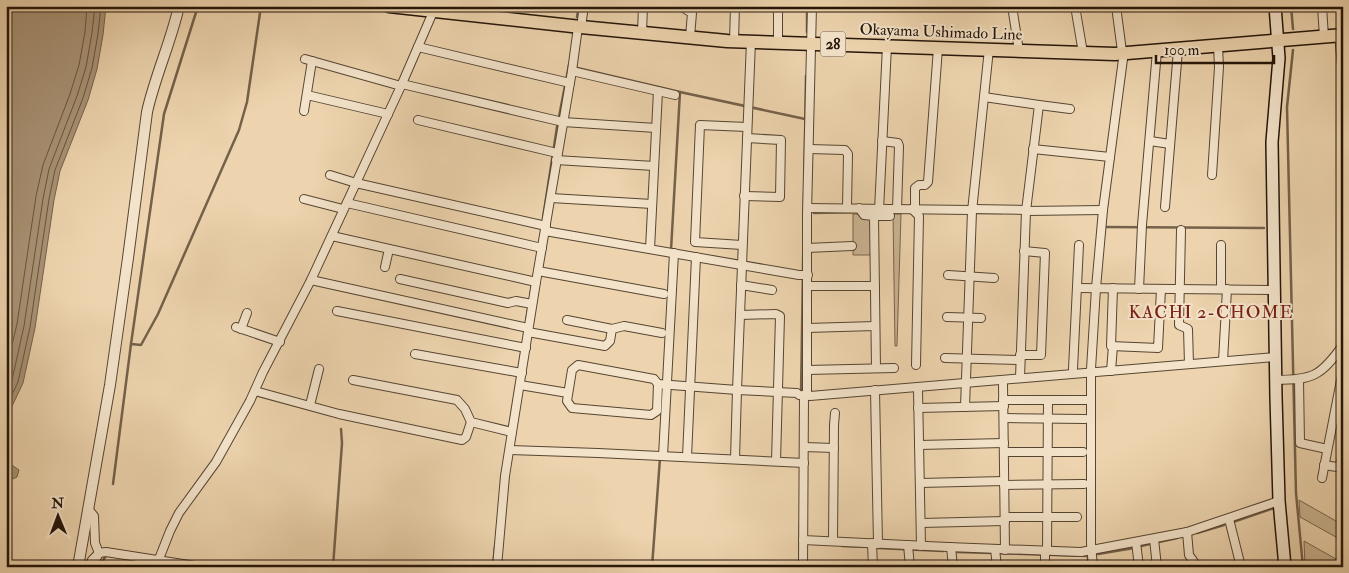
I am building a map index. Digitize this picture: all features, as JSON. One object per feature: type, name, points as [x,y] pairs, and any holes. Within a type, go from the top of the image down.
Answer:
[{"type":"main road","name":"Okayama Ushimado Line","points":[[388,6],[579,27],[734,41],[859,42],[887,46],[906,44],[938,48],[1082,53],[1123,54],[1341,35]]},
{"type":"main road","points":[[1275,6],[1279,80],[1272,142],[1275,380],[1279,501],[1285,567]]},
{"type":"street","points":[[78,567],[110,385],[147,112],[179,6]]},
{"type":"street","points":[[497,567],[505,476],[510,450],[510,431],[522,373],[523,348],[532,304],[533,281],[538,271],[539,247],[545,229],[551,198],[555,154],[566,82],[572,68],[584,6]]},
{"type":"street","points":[[642,33],[643,6]]},
{"type":"street","points":[[680,6],[692,13],[690,37]]},
{"type":"street","points":[[734,41],[735,6]]},
{"type":"street","points":[[778,6],[778,42]]},
{"type":"street","points":[[803,567],[801,463],[804,447],[803,396],[807,370],[807,286],[804,275],[807,248],[812,6]]},
{"type":"street","points":[[1012,6],[1019,51]]},
{"type":"street","points":[[1075,6],[1082,53]]},
{"type":"street","points":[[1093,567],[1089,550],[1092,372],[1096,288],[1103,210],[1123,54],[1116,6]]},
{"type":"street","points":[[1322,6],[1324,37]]},
{"type":"street","points":[[159,559],[179,513],[216,462],[311,280],[433,12]]},
{"type":"street","points":[[1341,35],[1343,77]]},
{"type":"street","points":[[735,459],[751,41]]},
{"type":"street","points":[[876,368],[876,213],[887,46]]},
{"type":"street","points":[[1212,175],[1219,67],[1218,46]]},
{"type":"street","points":[[418,47],[566,82]]},
{"type":"street","points":[[916,365],[919,216],[914,211],[915,188],[928,182],[938,48]]},
{"type":"street","points":[[965,407],[972,211],[989,49]]},
{"type":"street","points":[[1165,208],[1178,50]]},
{"type":"street","points":[[1139,289],[1142,227],[1157,51]]},
{"type":"street","points":[[304,111],[308,60],[400,85],[560,122],[656,128]]},
{"type":"street","points":[[572,68],[675,95]]},
{"type":"street","points":[[650,249],[658,91]]},
{"type":"street","points":[[306,94],[388,114]]},
{"type":"street","points":[[984,97],[1070,108]]},
{"type":"street","points":[[1020,378],[1026,212],[1038,105]]},
{"type":"street","points":[[418,120],[555,154],[654,166]]},
{"type":"street","points":[[742,245],[695,242],[700,125],[747,127]]},
{"type":"street","points":[[744,196],[780,197],[781,140],[746,138]]},
{"type":"street","points":[[1150,141],[1170,144]]},
{"type":"street","points":[[882,142],[898,143],[899,146],[897,209]]},
{"type":"street","points":[[809,149],[845,150],[848,154],[847,207]]},
{"type":"street","points":[[1033,149],[1110,157]]},
{"type":"street","points":[[330,175],[545,229],[804,275]]},
{"type":"street","points":[[551,198],[652,204]]},
{"type":"street","points":[[304,199],[539,247]]},
{"type":"street","points":[[808,208],[847,207],[890,216]]},
{"type":"street","points":[[876,213],[897,209],[914,211],[1026,212],[1103,210]]},
{"type":"street","points":[[1181,230],[1179,325],[1188,329],[1188,364]]},
{"type":"street","points":[[332,236],[533,281]]},
{"type":"street","points":[[1073,369],[1080,245]]},
{"type":"street","points":[[1221,245],[1224,289],[1223,361]]},
{"type":"street","points":[[807,248],[852,246]]},
{"type":"street","points":[[386,266],[389,250]]},
{"type":"street","points":[[945,358],[1020,358],[1040,355],[1045,253],[1024,251]]},
{"type":"street","points":[[661,455],[663,385],[672,253]]},
{"type":"street","points":[[688,457],[696,257]]},
{"type":"street","points":[[538,271],[664,294]]},
{"type":"street","points":[[948,275],[994,278]]},
{"type":"street","points":[[400,279],[508,303],[516,301],[532,304]]},
{"type":"street","points":[[311,280],[605,346],[610,341],[612,330]]},
{"type":"street","points":[[741,285],[772,290]]},
{"type":"street","points":[[807,286],[875,286]]},
{"type":"street","points":[[1077,288],[1275,290]]},
{"type":"street","points":[[1111,371],[1113,288]]},
{"type":"street","points":[[1113,346],[1158,348],[1161,289]]},
{"type":"street","points":[[337,311],[523,348]]},
{"type":"street","points":[[247,313],[239,328],[278,341]]},
{"type":"street","points":[[740,315],[776,314],[780,316],[776,461]]},
{"type":"street","points":[[947,317],[981,318]]},
{"type":"street","points":[[567,320],[612,330],[624,326],[662,333]]},
{"type":"street","points":[[807,328],[876,326]]},
{"type":"street","points":[[1275,380],[1296,380],[1312,376],[1325,368],[1343,346]]},
{"type":"street","points":[[415,354],[522,373]]},
{"type":"street","points":[[663,385],[656,411],[651,415],[572,408],[567,401],[572,370],[578,365],[654,379],[663,385],[797,393],[803,396],[1275,357]]},
{"type":"street","points":[[807,370],[894,368]]},
{"type":"street","points":[[310,405],[319,370]]},
{"type":"street","points":[[1322,478],[1343,370]]},
{"type":"street","points":[[255,390],[341,414],[462,440],[466,437],[470,422],[465,410],[457,400],[353,380]]},
{"type":"street","points":[[1296,380],[1300,443],[1327,449]]},
{"type":"street","points":[[1003,384],[1005,550]]},
{"type":"street","points":[[520,385],[568,393]]},
{"type":"street","points":[[918,390],[921,546]]},
{"type":"street","points":[[873,567],[875,391]]},
{"type":"street","points":[[918,408],[965,407],[1048,400],[1086,400]]},
{"type":"street","points":[[1045,567],[1048,400]]},
{"type":"street","points":[[834,541],[836,413]]},
{"type":"street","points":[[1004,418],[1085,419]]},
{"type":"street","points":[[470,422],[510,431]]},
{"type":"street","points":[[919,445],[1004,442]]},
{"type":"street","points":[[804,447],[834,448]]},
{"type":"street","points":[[510,450],[661,455],[801,463]]},
{"type":"street","points":[[1004,452],[1083,452]]},
{"type":"street","points":[[1324,464],[1337,467],[1343,452]]},
{"type":"street","points":[[920,483],[1084,484]]},
{"type":"street","points":[[803,540],[909,548],[921,546],[952,547],[996,552],[1005,550],[1045,553],[1089,550],[1187,532],[1279,501]]},
{"type":"street","points":[[89,510],[94,516],[95,543],[105,552],[202,567]]},
{"type":"street","points":[[921,523],[1077,517]]},
{"type":"street","points":[[1230,518],[1241,567]]},
{"type":"street","points":[[1187,532],[1189,555],[1194,562],[1194,567]]},
{"type":"street","points":[[1154,539],[1157,567]]},
{"type":"street","points":[[1136,542],[1138,567]]},
{"type":"street","points":[[952,547],[953,567]]},
{"type":"street","points":[[909,548],[910,567]]},
{"type":"street","points":[[90,567],[92,560],[105,552]]},
{"type":"street","points":[[94,567],[105,552]]},
{"type":"street","points":[[996,552],[997,567]]},
{"type":"shaded area","points":[[853,214],[858,214],[861,218],[868,218],[871,221],[872,255],[853,255]]},
{"type":"shaded area","points":[[893,214],[901,214],[897,346],[895,346]]},
{"type":"shaded area","points":[[1299,500],[1343,525],[1343,541],[1300,517]]},
{"type":"shaded area","points":[[1304,541],[1343,563],[1343,567],[1305,567]]},
{"type":"water","points":[[6,6],[106,6],[97,69],[88,100],[60,171],[35,328],[23,383],[6,419]]},
{"type":"water","points":[[6,457],[9,463],[19,470],[17,477],[6,482]]},
{"type":"waterway","points":[[131,344],[164,114],[198,6]]},
{"type":"waterway","points":[[113,484],[131,344],[141,345],[158,314],[239,130],[247,102],[261,6]]},
{"type":"waterway","points":[[577,17],[579,6]]},
{"type":"waterway","points":[[807,6],[807,32]]},
{"type":"waterway","points":[[1291,6],[1293,29]]},
{"type":"waterway","points":[[1338,6],[1339,28]]},
{"type":"waterway","points":[[1293,50],[1287,107],[1296,493],[1303,567]]},
{"type":"waterway","points":[[543,218],[569,65]]},
{"type":"waterway","points":[[569,66],[805,119]]},
{"type":"waterway","points":[[801,395],[806,76]]},
{"type":"waterway","points":[[671,250],[680,92]]},
{"type":"waterway","points":[[814,213],[860,212]]},
{"type":"waterway","points":[[973,213],[1002,213]]},
{"type":"waterway","points":[[1103,227],[1264,228]]},
{"type":"waterway","points":[[530,298],[532,285]]},
{"type":"waterway","points":[[526,321],[528,310]]},
{"type":"waterway","points":[[333,567],[342,443],[341,429]]},
{"type":"waterway","points":[[652,567],[660,458]]},
{"type":"waterway","points":[[1233,522],[1274,508]]},
{"type":"waterway","points":[[799,567],[800,522]]},
{"type":"waterway","points":[[1197,533],[1224,525]]},
{"type":"waterway","points":[[1159,542],[1177,538]]},
{"type":"waterway","points":[[1141,546],[1150,544]]},
{"type":"waterway","points":[[493,567],[495,546]]},
{"type":"waterway","points":[[842,546],[871,547]]},
{"type":"waterway","points":[[877,548],[943,551]]},
{"type":"waterway","points":[[1098,554],[1134,548]]},
{"type":"waterway","points":[[957,552],[1088,556]]},
{"type":"waterway","points":[[1088,553],[1088,567]]},
{"type":"waterway","points":[[99,567],[107,554]]},
{"type":"district","name":"KACHI 2-CHOME","points":[[1211,312]]}]
